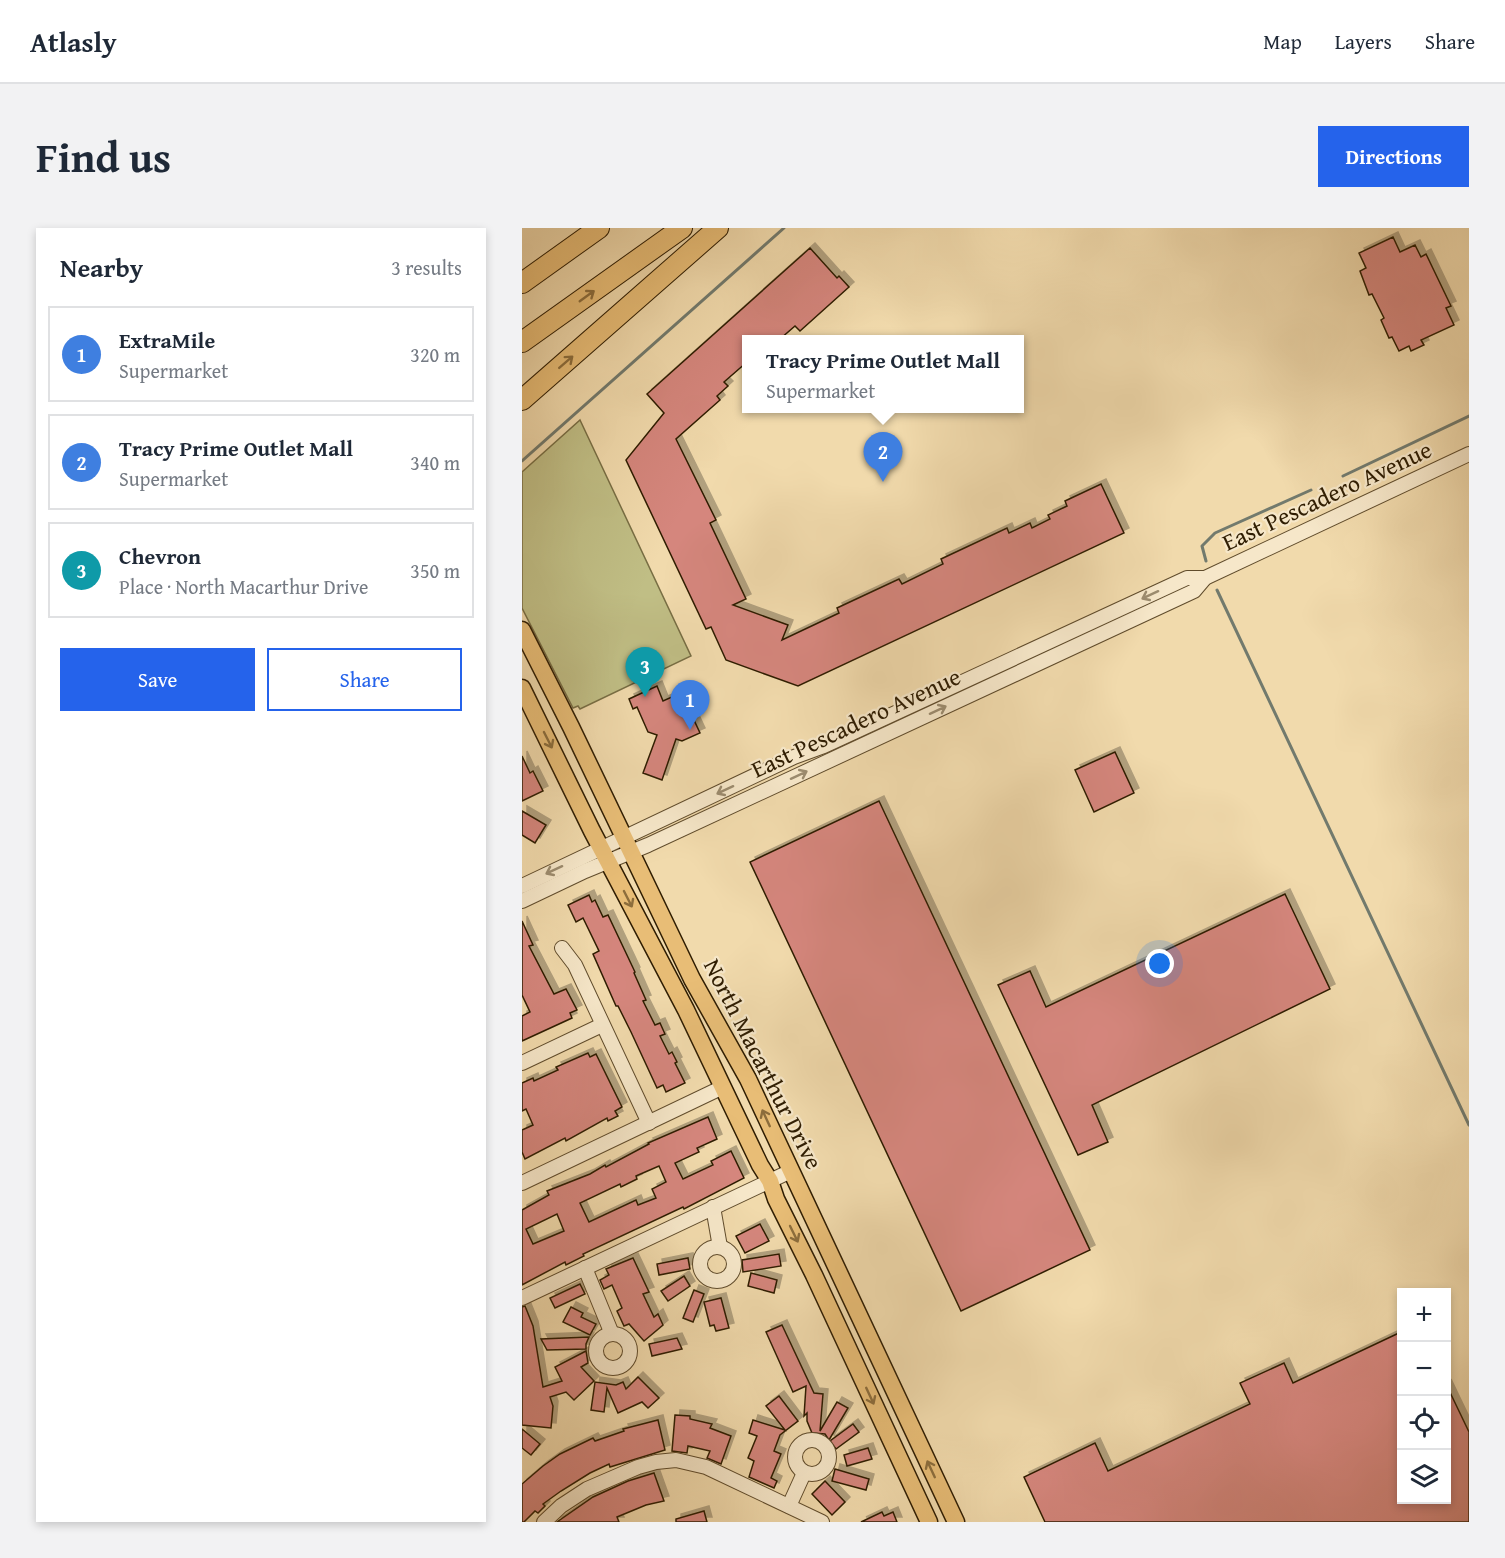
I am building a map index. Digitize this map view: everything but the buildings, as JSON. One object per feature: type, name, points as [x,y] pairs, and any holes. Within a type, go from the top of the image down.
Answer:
[{"type":"highway","points":[[522,284],[599,228]]},
{"type":"highway","points":[[522,342],[682,228]]},
{"type":"highway","points":[[522,400],[718,228]]},
{"type":"main road","name":"North Macarthur Drive","points":[[522,630],[693,980],[748,1079],[956,1522]]},
{"type":"main road","name":"North Macarthur Drive","points":[[522,688],[770,1181],[776,1200],[814,1275],[929,1522]]},
{"type":"street","name":"East Pescadero Avenue","points":[[522,886],[605,855],[631,852],[1194,591],[1205,578],[1469,454]]},
{"type":"street","name":"East Pescadero Avenue","points":[[522,902],[605,855],[624,837],[1187,578],[1205,578]]},
{"type":"street","points":[[562,948],[574,964],[649,1123]]},
{"type":"street","points":[[522,1063],[602,1025]]},
{"type":"street","points":[[522,1183],[723,1087]]},
{"type":"street","points":[[522,1298],[791,1171]]},
{"type":"street","points":[[713,1207],[720,1247]]},
{"type":"street","points":[[585,1268],[612,1334]]},
{"type":"street","points":[[544,1522],[561,1506],[587,1489],[638,1467],[676,1460],[706,1467],[822,1522]]},
{"type":"street","points":[[789,1506],[804,1473]]},
{"type":"shaded area","points":[[580,420],[691,656],[580,709],[578,706],[573,708],[522,608],[522,472]]},
{"type":"waterway","points":[[522,461],[784,228]]},
{"type":"waterway","points":[[1343,476],[1469,416]]},
{"type":"waterway","points":[[1206,561],[1202,546],[1215,533],[1311,490]]},
{"type":"waterway","points":[[1217,590],[1469,1125]]},
{"type":"place","name":"Tracy Prime Outlet Mall","points":[[883,482]]},
{"type":"place","name":"Chevron","points":[[645,697]]},
{"type":"place","name":"ExtraMile","points":[[690,730]]}]
